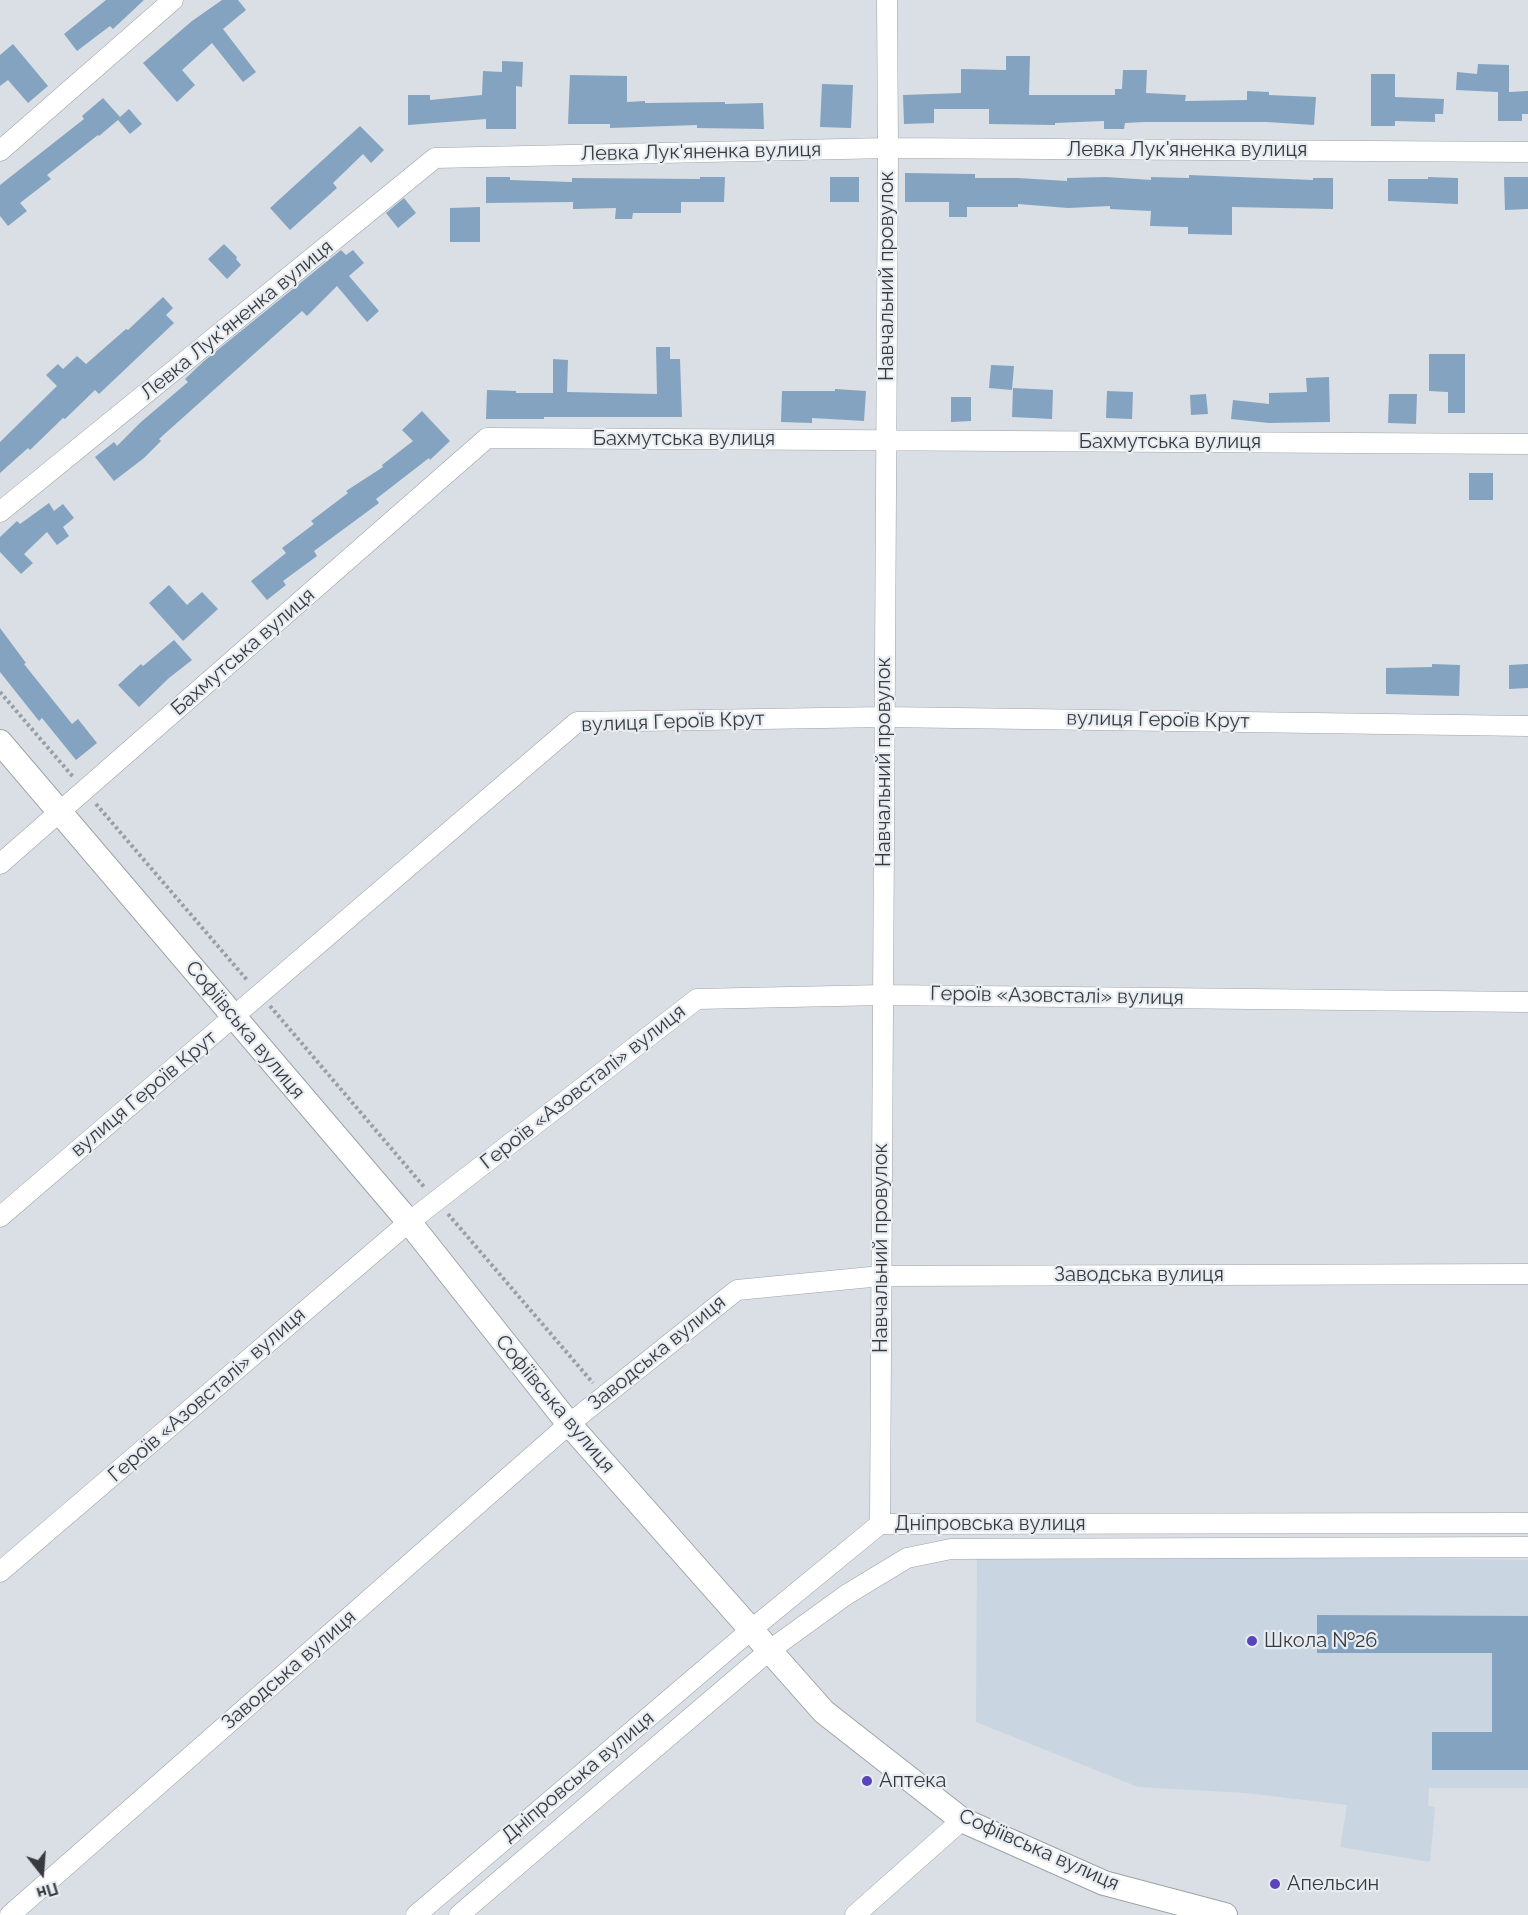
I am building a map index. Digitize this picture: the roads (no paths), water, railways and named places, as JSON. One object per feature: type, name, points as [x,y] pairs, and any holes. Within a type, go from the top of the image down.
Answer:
[{"type":"street","points":[[0,151],[173,0]]},
{"type":"street","name":"Навчальний провулок","points":[[880,1524],[887,0]]},
{"type":"street","name":"Левка Лук'яненка вулиця","points":[[0,512],[435,158],[888,148],[1528,152]]},
{"type":"street","name":"Бахмутська вулиця","points":[[0,864],[487,438],[1528,444]]},
{"type":"street","name":"вулиця Героїв Крут","points":[[0,1217],[577,722],[885,717],[1528,726]]},
{"type":"street","name":"Софіївська вулиця","points":[[0,742],[409,1222],[569,1424],[824,1712],[962,1820],[1104,1883],[1225,1915]]},
{"type":"street","name":"Героїв «Азовсталі» вулиця","points":[[0,1572],[409,1222],[697,999],[883,994],[1528,1002]]},
{"type":"street","name":"Заводська вулиця","points":[[10,1915],[569,1424],[737,1290],[881,1276],[1528,1274]]},
{"type":"street","name":"Дніпровська вулиця","points":[[416,1915],[752,1629],[880,1524],[1528,1523]]},
{"type":"street","name":"Дніпровська вулиця","points":[[459,1915],[770,1650],[846,1595],[907,1558],[951,1549],[1528,1547]]},
{"type":"street","points":[[855,1915],[962,1820]]},
{"type":"place","name":"Школа №26","points":[[1252,1641]]},
{"type":"place","name":"Аптека","points":[[867,1781]]},
{"type":"place","name":"Апельсин","points":[[1275,1884]]}]
